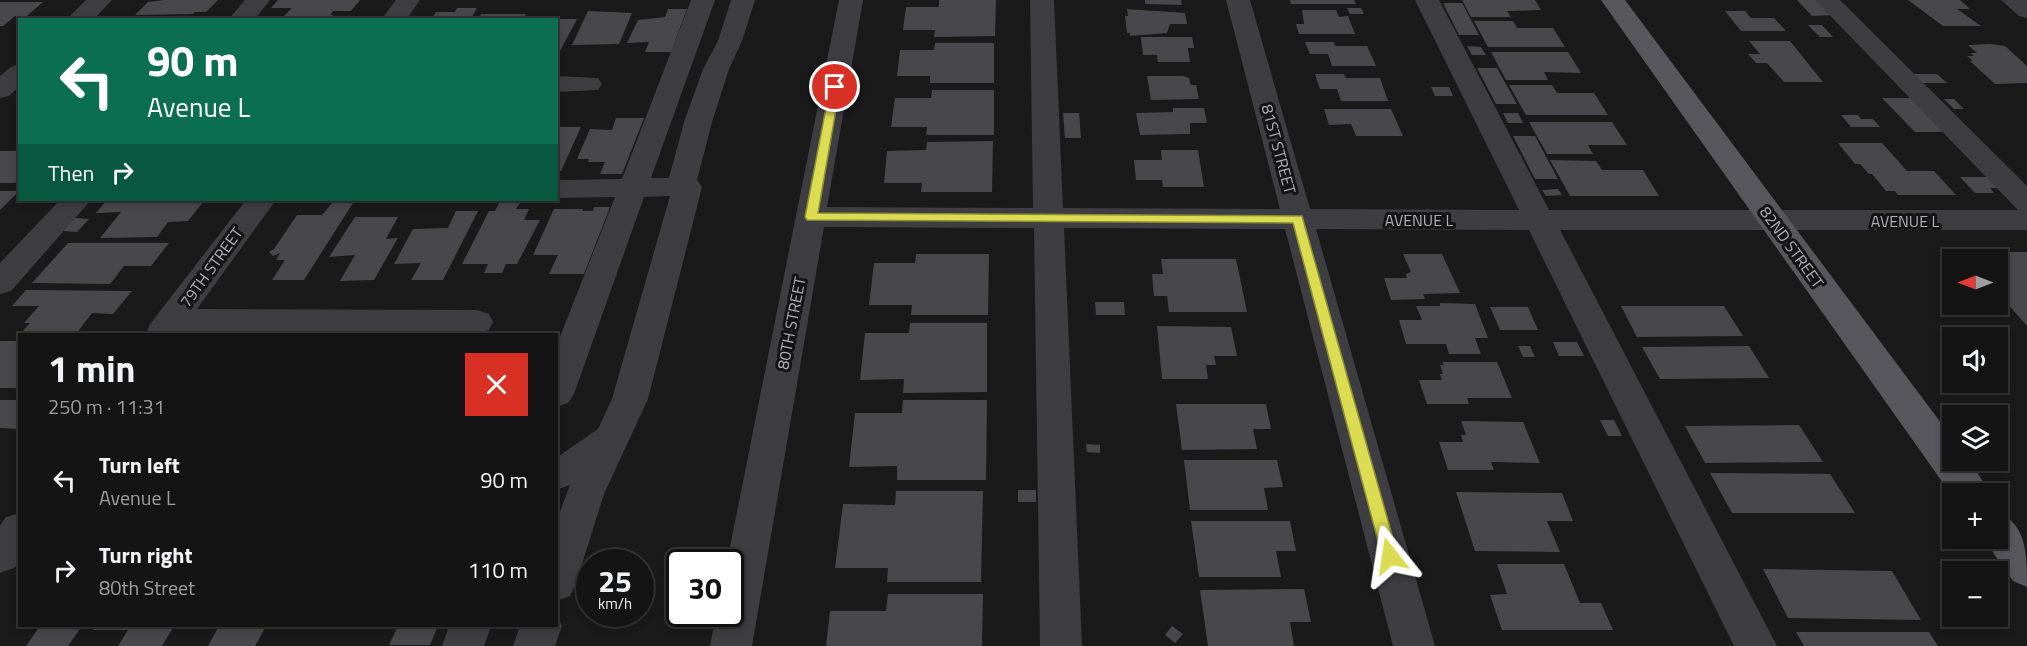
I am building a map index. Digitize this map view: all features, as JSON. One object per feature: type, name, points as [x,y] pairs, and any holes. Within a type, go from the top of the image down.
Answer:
[{"type":"main road","name":"82ND STREET","points":[[1613,0],[1964,483]]},
{"type":"main road","points":[[2008,543],[2027,569]]},
{"type":"street","points":[[80,18],[100,0]]},
{"type":"street","points":[[242,18],[258,0]]},
{"type":"street","points":[[394,18],[408,0]]},
{"type":"street","points":[[558,389],[703,0]]},
{"type":"street","points":[[558,577],[585,494],[630,399],[687,187],[683,180],[698,122],[716,69],[730,41],[743,0]]},
{"type":"street","name":"80TH STREET","points":[[731,646],[851,0]]},
{"type":"street","points":[[1042,0],[1061,646]]},
{"type":"street","name":"81ST STREET","points":[[1238,0],[1414,646]]},
{"type":"street","points":[[1427,0],[1756,646]]},
{"type":"street","points":[[1827,0],[2027,203]]},
{"type":"street","points":[[2013,0],[2027,11]]},
{"type":"street","points":[[0,90],[18,74]]},
{"type":"street","points":[[558,84],[589,84]]},
{"type":"street","points":[[558,189],[687,187]]},
{"type":"street","points":[[0,283],[75,201]]},
{"type":"street","name":"79TH STREET","points":[[166,328],[260,201]]},
{"type":"street","name":"AVENUE L","points":[[811,217],[2027,220]]},
{"type":"street","points":[[166,328],[477,322]]},
{"type":"street","points":[[558,474],[566,472],[592,455],[612,435]]},
{"type":"street","points":[[0,556],[18,532]]},
{"type":"street","points":[[463,646],[470,627]]},
{"type":"street","points":[[534,646],[541,627]]},
{"type":"building","points":[[218,0],[206,12],[135,15],[148,2]]},
{"type":"building","points":[[278,0],[360,0],[351,11],[333,11],[330,15],[333,15],[331,18],[290,18],[292,16],[284,16],[292,8],[271,8]]},
{"type":"building","points":[[939,0],[996,0],[995,36],[934,37],[935,30],[903,30],[906,7],[939,7]]},
{"type":"building","points":[[1145,0],[1181,0],[1182,5],[1145,4]]},
{"type":"building","points":[[1290,0],[1354,0],[1356,4],[1291,4]]},
{"type":"building","points":[[1462,0],[1535,0],[1541,10],[1507,11],[1511,17],[1471,17]]},
{"type":"building","points":[[1797,0],[1820,0],[1834,15],[1812,16]]},
{"type":"building","points":[[1908,0],[1960,0],[1970,9],[1957,9],[1981,26],[1943,26]]},
{"type":"building","points":[[0,2],[43,2],[27,16],[15,16],[0,26]]},
{"type":"building","points":[[1443,3],[1462,3],[1479,35],[1459,35]]},
{"type":"building","points":[[457,8],[477,8],[471,18],[432,18],[436,12],[455,12]]},
{"type":"building","points":[[1347,8],[1361,8],[1364,14],[1350,14]]},
{"type":"building","points":[[668,9],[687,9],[671,52],[645,52],[649,42],[627,43],[638,20],[665,17]]},
{"type":"building","points":[[1127,9],[1185,13],[1187,24],[1170,24],[1167,33],[1130,36],[1130,33],[1127,33],[1125,16],[1128,16]]},
{"type":"building","points":[[1302,10],[1336,10],[1339,17],[1348,16],[1355,34],[1299,34],[1296,24],[1304,24]]},
{"type":"building","points":[[588,11],[632,13],[619,44],[572,45]]},
{"type":"building","points":[[1725,11],[1745,11],[1751,18],[1774,18],[1786,31],[1741,31]]},
{"type":"building","points":[[481,14],[526,14],[524,18],[479,18]]},
{"type":"building","points":[[560,19],[577,19],[560,51],[558,51],[558,22]]},
{"type":"building","points":[[1474,21],[1513,21],[1517,28],[1553,28],[1565,47],[1488,47]]},
{"type":"building","points":[[1808,25],[1822,25],[1833,37],[1820,37]]},
{"type":"building","points":[[1141,37],[1192,37],[1194,48],[1188,48],[1190,62],[1158,62],[1157,55],[1143,55]]},
{"type":"building","points":[[1749,41],[1790,41],[1823,82],[1784,82],[1767,63],[1756,63],[1748,54],[1760,54]]},
{"type":"building","points":[[1305,42],[1334,42],[1335,46],[1367,46],[1376,66],[1332,66],[1328,54],[1310,54]]},
{"type":"building","points":[[935,43],[994,43],[994,83],[930,83],[930,76],[897,76],[900,50],[934,50]]},
{"type":"building","points":[[1968,45],[2005,46],[2027,66],[2027,83],[1995,84],[1970,61],[1973,61],[1967,56],[1974,56],[1970,53],[1977,53]]},
{"type":"building","points":[[1467,46],[1481,47],[1486,55],[1472,55]]},
{"type":"building","points":[[1491,52],[1568,52],[1581,73],[1544,72],[1548,80],[1506,80]]},
{"type":"building","points":[[1477,68],[1497,68],[1517,104],[1496,104]]},
{"type":"building","points":[[1315,74],[1344,74],[1346,78],[1380,78],[1388,101],[1341,101],[1337,89],[1320,89]]},
{"type":"building","points":[[1913,74],[1937,74],[1947,83],[1922,83]]},
{"type":"building","points":[[1147,76],[1189,78],[1191,85],[1196,85],[1199,99],[1151,100]]},
{"type":"building","points":[[1509,85],[1552,85],[1557,93],[1594,93],[1608,115],[1526,115]]},
{"type":"building","points":[[1431,87],[1449,87],[1453,96],[1435,96]]},
{"type":"building","points":[[932,90],[994,90],[994,135],[926,135],[927,127],[891,127],[895,98],[931,98]]},
{"type":"building","points":[[1882,98],[1912,98],[1946,132],[1915,132]]},
{"type":"building","points":[[1944,99],[1954,99],[1964,109],[1954,109]]},
{"type":"building","points":[[1173,108],[1204,108],[1207,123],[1190,123],[1190,134],[1140,135],[1136,113],[1173,112]]},
{"type":"building","points":[[1324,109],[1391,109],[1403,136],[1356,136],[1351,124],[1329,125]]},
{"type":"building","points":[[1063,113],[1079,113],[1081,138],[1065,138]]},
{"type":"building","points":[[1503,113],[1518,113],[1523,123],[1508,123]]},
{"type":"building","points":[[1841,115],[1858,115],[1861,119],[1873,119],[1880,127],[1851,127]]},
{"type":"building","points":[[616,118],[644,118],[622,174],[600,174],[605,162],[588,162],[589,159],[577,159],[590,129],[612,130]]},
{"type":"building","points":[[1529,122],[1612,122],[1627,145],[1588,145],[1593,154],[1547,154]]},
{"type":"building","points":[[558,127],[581,127],[561,171],[558,171]]},
{"type":"building","points":[[1513,136],[1535,136],[1558,179],[1535,179]]},
{"type":"building","points":[[993,141],[992,192],[921,192],[922,183],[884,183],[887,151],[926,150],[927,142]]},
{"type":"building","points":[[1838,143],[1882,143],[1907,171],[1934,171],[1956,195],[1898,195],[1895,191],[1886,191],[1872,174],[1869,174],[1860,164],[1855,164]]},
{"type":"building","points":[[1161,150],[1198,150],[1204,187],[1163,187],[1162,180],[1136,180],[1134,160],[1162,160]]},
{"type":"building","points":[[0,151],[18,151],[18,180],[15,183],[0,183]]},
{"type":"building","points":[[1550,160],[1596,161],[1602,170],[1643,170],[1659,196],[1570,196]]},
{"type":"building","points":[[1960,177],[1987,177],[1998,188],[1990,188],[1994,193],[1975,193]]},
{"type":"building","points":[[1558,189],[1562,195],[1546,196],[1542,190]]},
{"type":"building","points":[[0,191],[18,191],[18,192],[0,210]]},
{"type":"building","points":[[204,201],[188,221],[168,222],[157,237],[100,238],[121,212],[96,213],[105,202]]},
{"type":"building","points":[[332,203],[353,203],[304,280],[272,280],[285,260],[276,260],[280,253],[273,256],[269,252],[274,249],[297,215],[322,215]]},
{"type":"building","points":[[499,203],[520,203],[516,209],[529,209],[524,220],[540,220],[517,264],[506,264],[502,273],[484,273],[488,264],[462,264],[489,211],[495,211]]},
{"type":"building","points":[[594,207],[610,207],[584,274],[549,274],[558,255],[533,255],[554,209],[593,211]]},
{"type":"building","points":[[456,211],[478,211],[443,280],[411,280],[421,263],[394,264],[413,229],[448,228]]},
{"type":"building","points":[[355,217],[398,217],[386,239],[398,238],[374,280],[340,281],[355,255],[329,257]]},
{"type":"building","points":[[75,218],[89,219],[77,232],[63,231]]},
{"type":"building","points":[[68,243],[169,243],[151,266],[124,266],[110,284],[32,283]]},
{"type":"building","points":[[2008,252],[2027,252],[2027,326],[2008,304]]},
{"type":"building","points":[[916,254],[989,254],[988,315],[911,315],[912,305],[869,305],[874,263],[915,263]]},
{"type":"building","points":[[1403,254],[1442,254],[1460,293],[1423,294],[1425,299],[1391,300],[1384,278],[1407,278],[1406,274],[1411,272]]},
{"type":"building","points":[[1161,259],[1236,259],[1247,312],[1169,312],[1167,296],[1154,296],[1152,274],[1163,274]]},
{"type":"building","points":[[26,290],[132,291],[113,314],[92,313],[77,333],[21,333],[30,323],[24,323],[39,306],[12,306]]},
{"type":"building","points":[[1095,302],[1124,302],[1125,315],[1096,315]]},
{"type":"building","points":[[1440,303],[1475,304],[1488,338],[1475,338],[1481,354],[1449,354],[1446,344],[1406,344],[1399,320],[1422,320],[1416,306],[1440,306]]},
{"type":"building","points":[[1621,306],[1724,306],[1743,336],[1637,337]]},
{"type":"building","points":[[1490,307],[1528,307],[1538,330],[1500,330]]},
{"type":"building","points":[[910,323],[987,323],[987,392],[903,393],[904,379],[860,380],[865,333],[909,333]]},
{"type":"building","points":[[1157,326],[1231,327],[1237,356],[1214,356],[1216,365],[1206,365],[1208,379],[1162,379]]},
{"type":"building","points":[[0,341],[18,341],[18,388],[0,388]]},
{"type":"building","points":[[1553,342],[1577,342],[1584,356],[1559,356]]},
{"type":"building","points":[[1518,346],[1530,346],[1535,357],[1523,357]]},
{"type":"building","points":[[1749,346],[1769,378],[1660,379],[1642,347]]},
{"type":"building","points":[[1442,362],[1497,362],[1512,398],[1467,398],[1469,404],[1427,404],[1419,380],[1442,380],[1440,365],[1444,365]]},
{"type":"building","points":[[0,400],[18,400],[18,429],[0,428]]},
{"type":"building","points":[[903,400],[987,400],[986,480],[897,480],[897,466],[849,467],[855,413],[902,413]]},
{"type":"building","points":[[1176,404],[1266,404],[1271,429],[1253,429],[1257,449],[1182,450]]},
{"type":"building","points":[[1600,420],[1614,420],[1622,436],[1608,436]]},
{"type":"building","points":[[1461,421],[1523,422],[1540,463],[1491,462],[1494,470],[1448,470],[1439,442],[1463,442],[1461,435],[1466,435]]},
{"type":"building","points":[[1799,425],[1823,462],[1705,463],[1685,426]]},
{"type":"building","points":[[1086,444],[1100,445],[1100,453],[1087,452]]},
{"type":"building","points":[[1184,460],[1277,460],[1283,487],[1264,488],[1268,510],[1190,510]]},
{"type":"building","points":[[1710,473],[1830,474],[1855,513],[1732,513]]},
{"type":"building","points":[[1018,490],[1036,490],[1036,502],[1018,502]]},
{"type":"building","points":[[896,491],[983,491],[981,582],[887,582],[888,568],[835,568],[843,504],[895,505]]},
{"type":"building","points":[[1456,492],[1562,493],[1573,521],[1547,521],[1560,552],[1475,551]]},
{"type":"building","points":[[1191,521],[1290,521],[1296,551],[1276,551],[1281,577],[1199,577]]},
{"type":"building","points":[[1497,564],[1564,564],[1580,603],[1601,603],[1613,630],[1502,630],[1490,595],[1507,594]]},
{"type":"building","points":[[1763,569],[1892,571],[1921,620],[1788,618]]},
{"type":"building","points":[[1304,589],[1311,622],[1290,622],[1294,646],[1208,646],[1200,590]]},
{"type":"building","points":[[888,594],[983,594],[982,646],[826,646],[830,611],[886,611]]},
{"type":"building","points":[[1172,626],[1183,634],[1175,643],[1165,635]]},
{"type":"building","points":[[39,627],[81,627],[68,646],[26,646]]},
{"type":"building","points":[[95,627],[173,627],[162,646],[118,646],[128,630],[93,630]]},
{"type":"building","points":[[218,627],[265,627],[255,646],[208,646]]},
{"type":"building","points":[[398,627],[438,627],[430,645],[389,645]]},
{"type":"building","points":[[1796,632],[1929,632],[1938,646],[1804,646]]},
{"type":"route","points":[[835,87],[811,217],[1298,219],[1390,556]]}]
